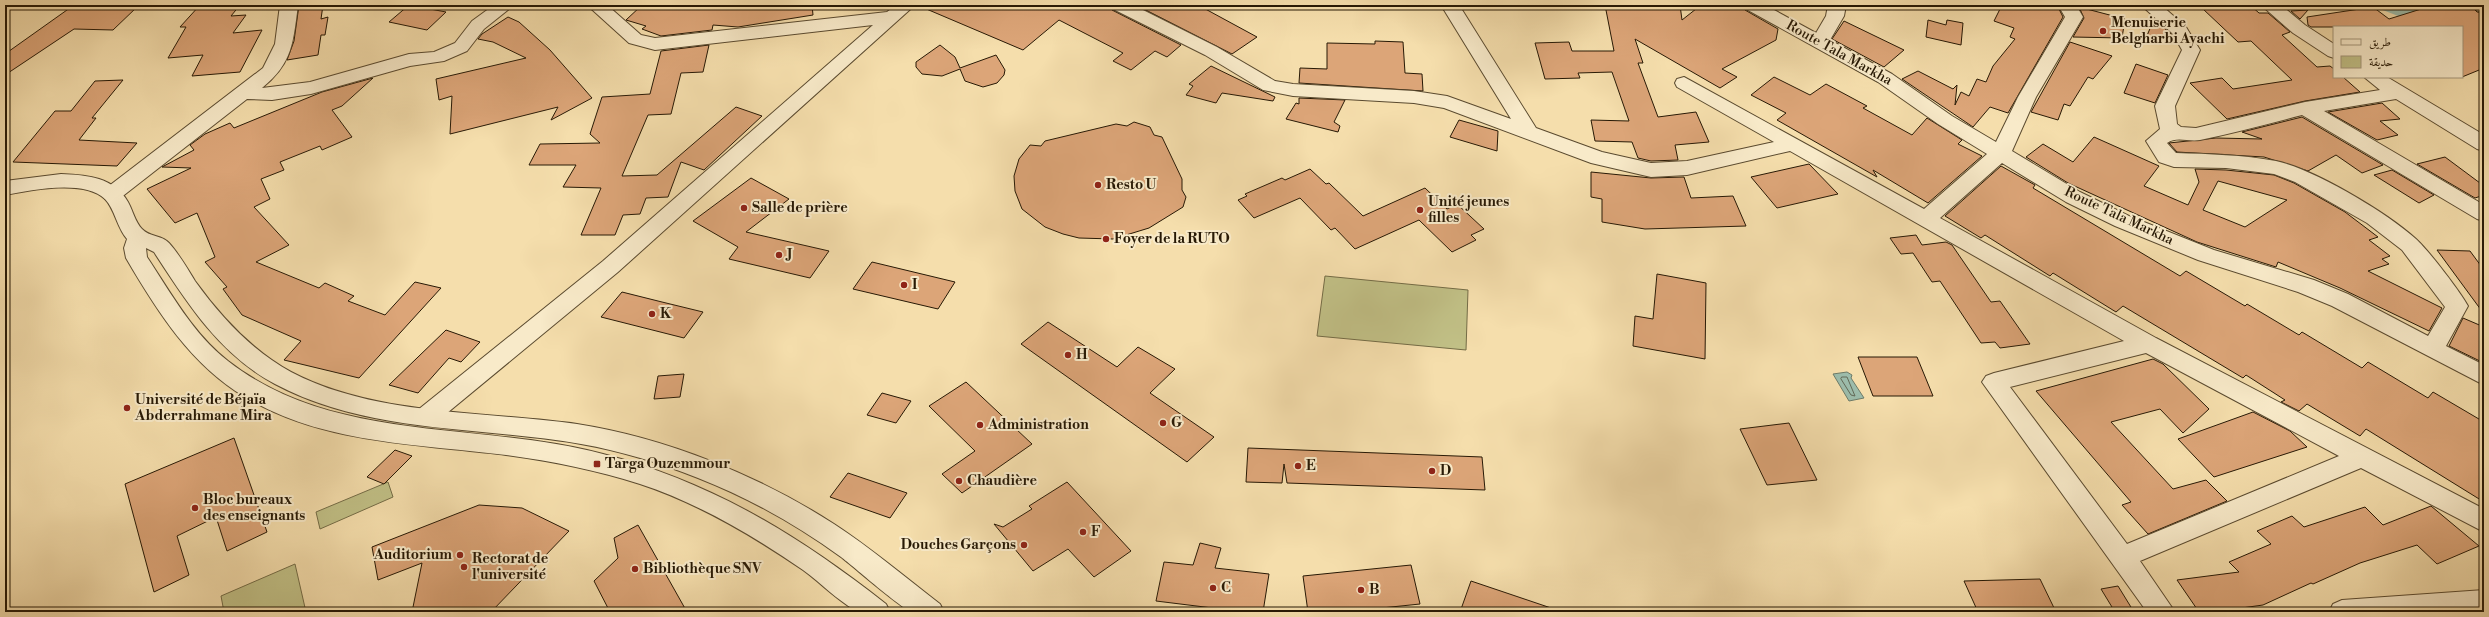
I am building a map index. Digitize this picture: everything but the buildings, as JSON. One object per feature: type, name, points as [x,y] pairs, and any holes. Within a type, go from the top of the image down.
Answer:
[{"type":"street","points":[[112,194],[271,71],[284,44],[289,5]]},
{"type":"street","points":[[242,93],[272,94],[311,88],[409,60],[437,57],[461,47],[478,25],[505,5]]},
{"type":"street","points":[[596,5],[634,39],[655,44],[899,11]]},
{"type":"street","points":[[1119,5],[1211,51],[1270,86],[1293,90],[1414,97],[1447,102],[1598,158],[1651,170],[1687,168],[1793,144]]},
{"type":"street","points":[[1450,5],[1529,132]]},
{"type":"street","name":"Route Tala Markha","points":[[1752,5],[1886,78],[1945,120],[2073,196],[2122,220],[2206,255],[2313,289],[2361,310],[2484,376]]},
{"type":"street","points":[[1820,42],[1835,16],[1837,5]]},
{"type":"street","points":[[1926,219],[2001,153],[2027,97],[2074,17],[2067,5]]},
{"type":"street","points":[[2150,5],[2180,32],[2191,50],[2165,106],[2168,127],[2176,133],[2196,134],[2231,128],[2305,108],[2398,93]]},
{"type":"street","points":[[2270,5],[2299,29],[2333,51]]},
{"type":"street","points":[[427,416],[508,354],[611,268],[899,11]]},
{"type":"street","points":[[2375,78],[2484,144]]},
{"type":"street","points":[[1684,83],[2148,344],[2484,521]]},
{"type":"street","points":[[2305,108],[2484,214]]},
{"type":"street","points":[[2172,130],[2156,141],[2166,157],[2174,160],[2191,162],[2226,161],[2276,168],[2302,177],[2374,218],[2409,245],[2457,306],[2433,348]]},
{"type":"street","points":[[5,188],[70,182],[96,184],[112,194],[128,227],[138,238],[152,241],[161,246],[216,325],[244,352],[279,376],[322,394],[372,408],[427,416],[565,430],[626,444],[685,463],[742,486],[796,514],[849,548],[931,612]]},
{"type":"street","points":[[138,238],[135,248],[137,258],[192,338],[220,367],[257,392],[301,412],[354,426],[547,451],[607,465],[658,480],[720,506],[772,534],[817,564],[877,612]]},
{"type":"street","points":[[2148,344],[1994,382],[2162,612]]},
{"type":"street","points":[[547,451],[565,430]]},
{"type":"street","points":[[2122,557],[2361,456]]},
{"type":"street","points":[[2342,612],[2484,602]]},
{"type":"green space","points":[[1325,276],[1468,290],[1466,350],[1317,336]]},
{"type":"green space","points":[[388,482],[393,497],[320,529],[316,512]]},
{"type":"green space","points":[[295,564],[306,612],[224,612],[221,596]]},
{"type":"water","points":[[1847,372],[1852,375],[1851,378],[1864,398],[1849,401],[1833,374]]},
{"type":"waterway","points":[[2387,5],[2441,26]]},
{"type":"place","name":"Menuiserie Belgharbi Ayachi","points":[[2103,31]]},
{"type":"place","name":"Resto U","points":[[1098,185]]},
{"type":"place","name":"Salle de prière","points":[[744,208]]},
{"type":"place","name":"Unité jeunes filles","points":[[1420,210]]},
{"type":"place","name":"Foyer de la RUTO","points":[[1106,239]]},
{"type":"place","name":"J","points":[[779,255]]},
{"type":"place","name":"I","points":[[904,285]]},
{"type":"place","name":"K","points":[[652,314]]},
{"type":"place","name":"H","points":[[1068,355]]},
{"type":"place","name":"Université de Béjaïa Abderrahmane Mira","points":[[127,408]]},
{"type":"place","name":"G","points":[[1163,423]]},
{"type":"place","name":"Administration","points":[[980,425]]},
{"type":"place","name":"Targa Ouzemmour","points":[[597,464]]},
{"type":"place","name":"E","points":[[1298,466]]},
{"type":"place","name":"D","points":[[1432,471]]},
{"type":"place","name":"Chaudière","points":[[959,481]]},
{"type":"place","name":"Bloc bureaux des enseignants","points":[[195,508]]},
{"type":"place","name":"F","points":[[1083,532]]},
{"type":"place","name":"Douches Garçons","points":[[1024,545]]},
{"type":"place","name":"Auditorium","points":[[460,555]]},
{"type":"place","name":"Rectorat de l'université","points":[[464,567]]},
{"type":"place","name":"Bibliothèque SNV","points":[[635,569]]},
{"type":"place","name":"C","points":[[1213,588]]},
{"type":"place","name":"B","points":[[1361,590]]}]
